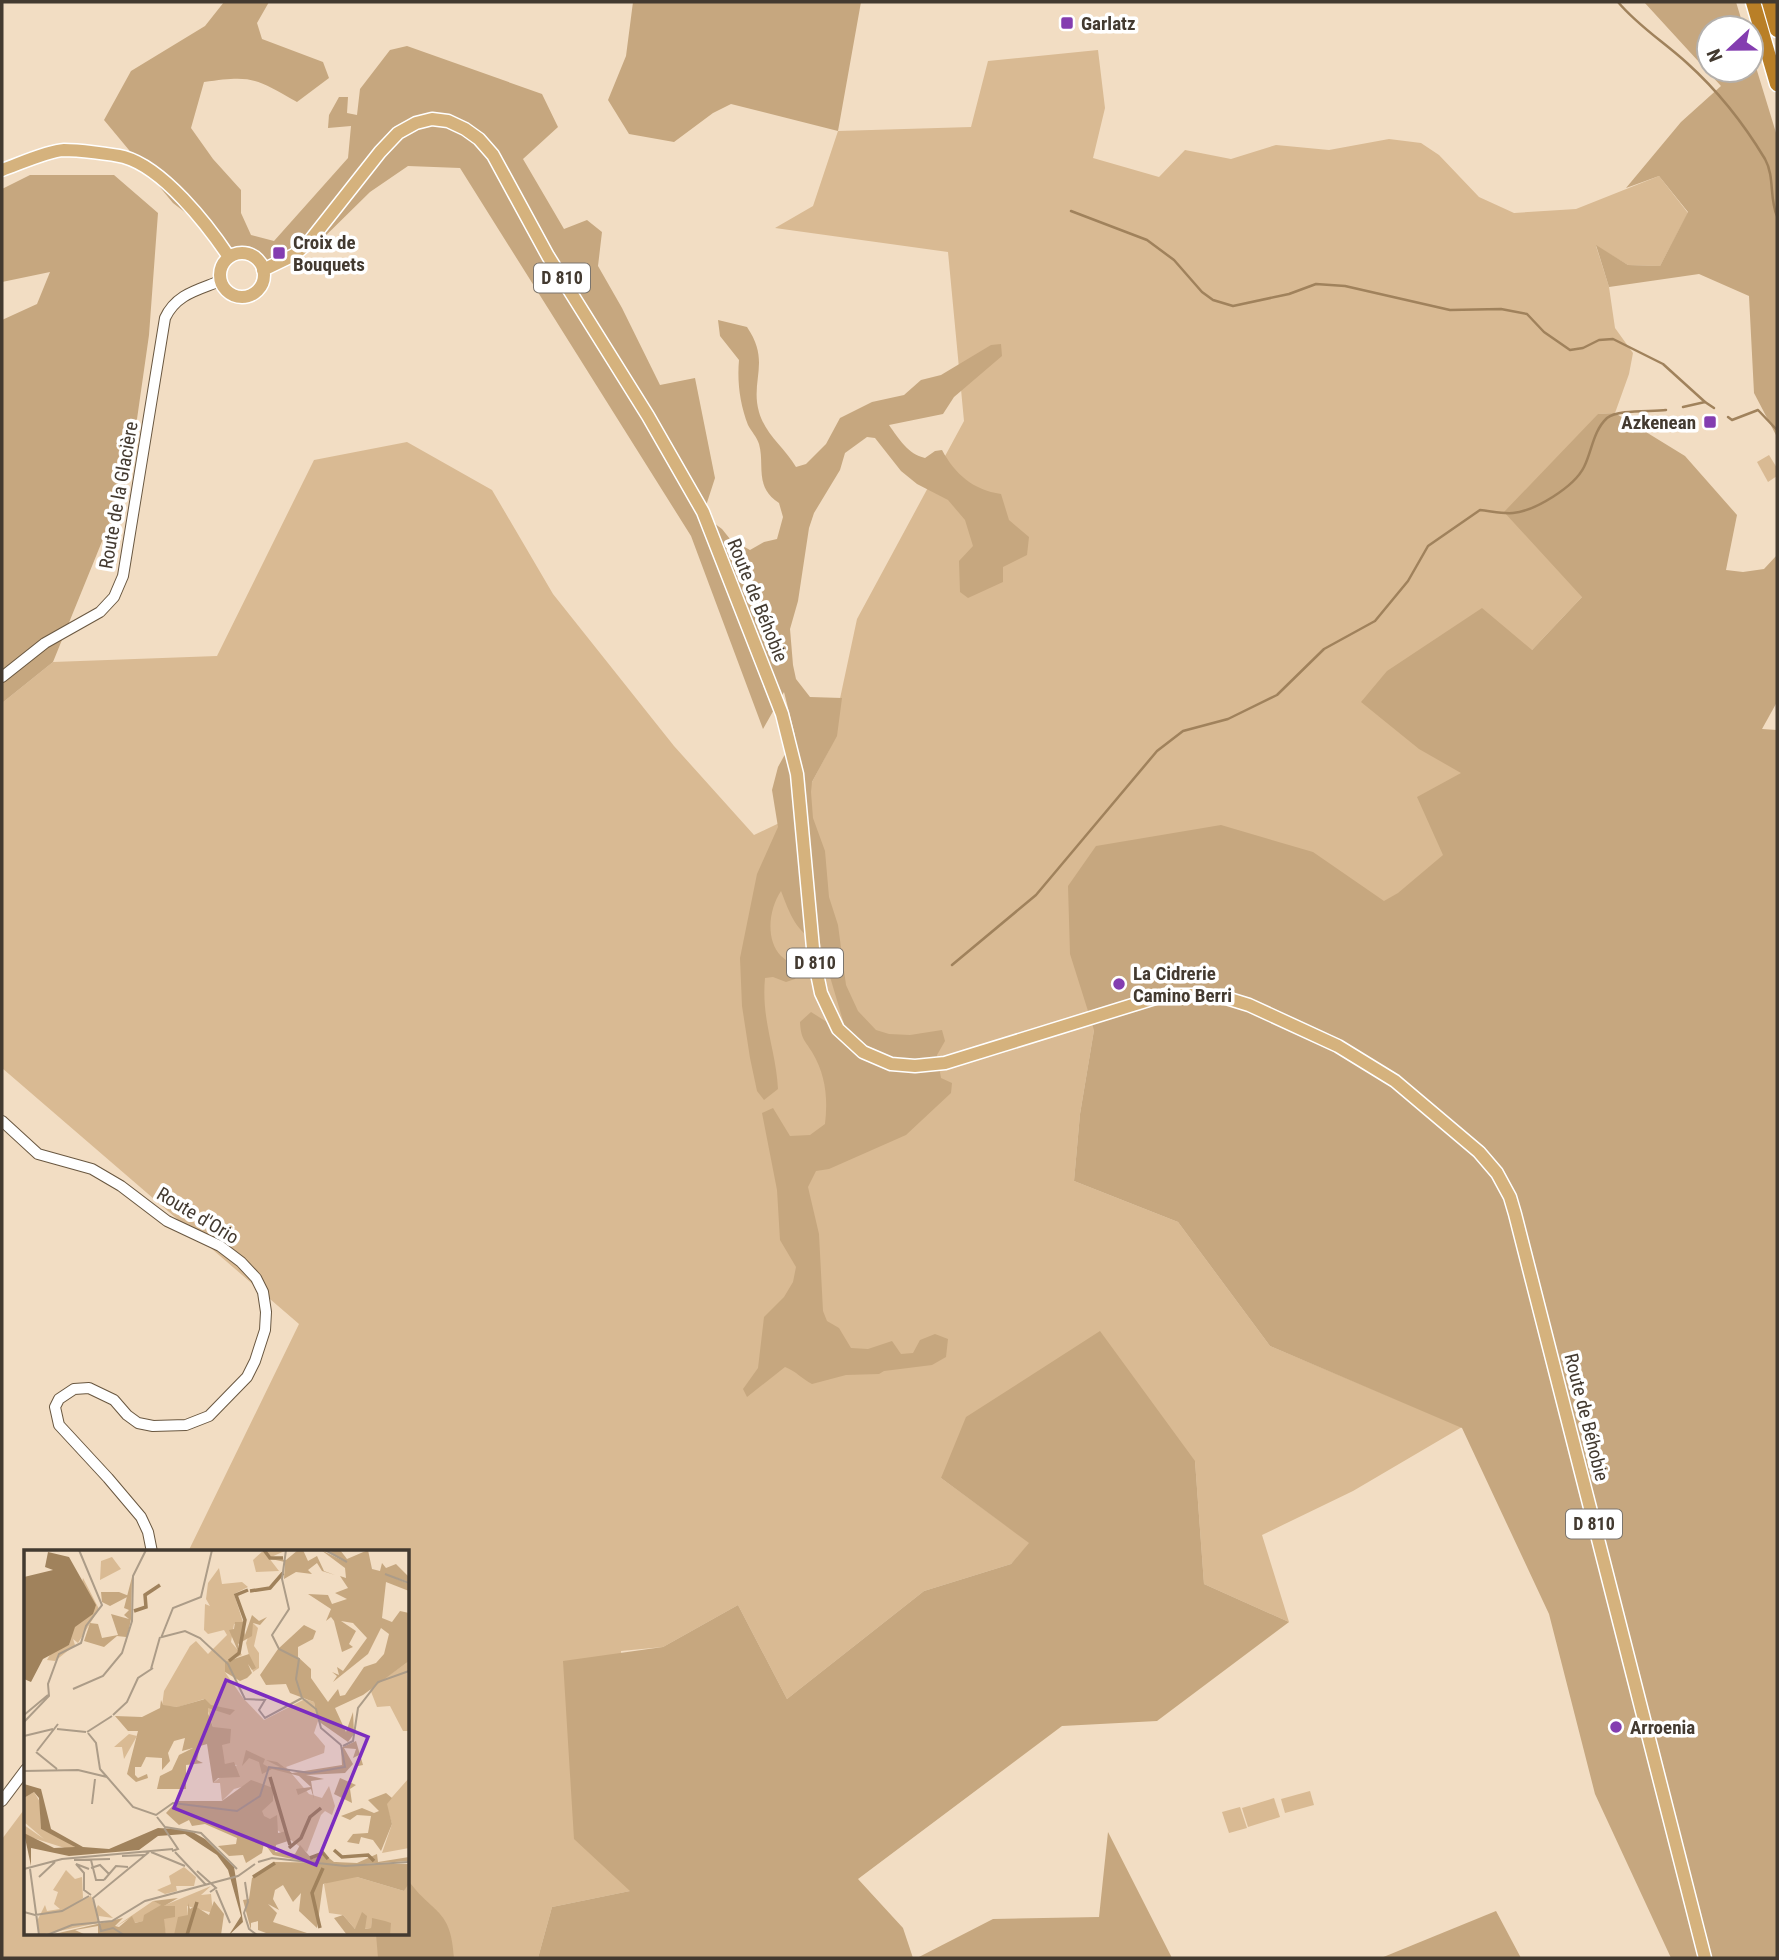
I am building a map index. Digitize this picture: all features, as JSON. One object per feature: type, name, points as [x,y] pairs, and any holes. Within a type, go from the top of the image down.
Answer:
[{"type":"highway","points":[[1753,2],[1777,84]]},
{"type":"highway","points":[[1769,2],[1777,30]]},
{"type":"main road","name":"Route de Béhobie","points":[[263,270],[294,255],[309,242],[380,152],[398,133],[416,123],[432,119],[448,121],[472,134],[493,155],[548,256],[648,416],[703,512],[782,714],[797,774],[814,958],[821,993],[838,1029],[863,1052],[891,1063],[915,1066],[945,1063],[1165,995],[1202,995],[1270,1021],[1335,1052],[1395,1086],[1437,1115],[1479,1152],[1497,1173],[1510,1196],[1705,1958]]},
{"type":"main road","points":[[2,170],[62,150],[124,157],[147,169],[176,193],[201,218],[229,257]]},
{"type":"main road","points":[[236,254],[250,254],[256,258],[263,270],[264,277],[259,289],[247,297],[228,292],[220,281],[221,267],[229,257],[236,254]]},
{"type":"street","name":"Route de la Glacière","points":[[2,677],[44,643],[100,611],[114,597],[123,576],[165,318],[182,296],[220,281]]},
{"type":"street","name":"Route d'Orio","points":[[2,1121],[38,1154],[92,1168],[167,1221],[220,1246],[248,1270],[263,1292],[265,1329],[256,1361],[247,1377],[209,1416],[186,1425],[153,1426],[138,1423],[114,1400],[89,1388],[74,1390],[60,1399],[55,1407],[59,1425],[141,1517],[152,1550]]},
{"type":"street","points":[[2,1801],[24,1772]]},
{"type":"shaded area","points":[[224,2],[269,2],[257,23],[262,39],[323,62],[329,78],[297,102],[253,80],[204,82],[191,128],[213,159],[241,190],[241,213],[251,235],[274,241],[348,158],[351,126],[328,128],[329,115],[339,97],[348,97],[347,113],[357,115],[360,89],[390,50],[407,46],[542,94],[558,127],[523,159],[564,229],[587,220],[602,232],[598,266],[660,385],[695,378],[715,478],[703,515],[722,529],[730,539],[750,550],[764,542],[777,539],[783,517],[779,503],[771,497],[763,483],[759,444],[748,425],[741,401],[739,360],[720,336],[718,320],[747,327],[754,339],[759,361],[759,412],[770,434],[796,467],[806,464],[826,444],[840,418],[872,402],[904,395],[921,380],[941,375],[991,345],[1001,344],[1002,356],[954,397],[943,414],[889,425],[904,445],[914,453],[925,458],[942,450],[966,480],[982,489],[1001,494],[1009,520],[1029,537],[1027,555],[1003,567],[1003,582],[968,598],[960,592],[959,561],[973,546],[965,520],[948,500],[917,484],[901,471],[875,438],[867,437],[845,453],[840,470],[814,513],[809,528],[798,601],[790,629],[796,679],[810,697],[842,698],[837,736],[812,782],[811,792],[813,818],[825,851],[829,897],[838,925],[846,985],[858,1011],[876,1030],[910,1035],[942,1030],[945,1041],[937,1055],[941,1078],[952,1083],[951,1093],[906,1135],[829,1169],[816,1171],[808,1187],[819,1234],[823,1311],[827,1321],[839,1328],[851,1348],[868,1349],[892,1341],[901,1354],[913,1353],[920,1340],[935,1334],[948,1339],[946,1357],[932,1365],[884,1371],[879,1374],[846,1375],[812,1384],[785,1367],[747,1397],[743,1389],[758,1368],[764,1317],[784,1297],[793,1282],[796,1267],[780,1240],[777,1190],[762,1113],[773,1108],[790,1136],[810,1135],[825,1124],[826,1096],[823,1078],[817,1061],[802,1036],[800,1022],[811,1012],[838,1029],[844,1024],[820,943],[799,928],[781,891],[774,906],[771,933],[776,949],[798,972],[795,979],[786,982],[773,977],[765,978],[765,1008],[778,1089],[764,1100],[757,1091],[750,1058],[742,1006],[740,958],[757,874],[778,827],[772,790],[778,767],[795,736],[784,692],[763,729],[691,536],[460,168],[408,166],[370,192],[309,252],[266,262],[230,247],[173,203],[104,120],[131,71],[205,26]]},
{"type":"shaded area","points":[[633,2],[861,2],[838,131],[731,104],[713,113],[674,142],[629,134],[608,100],[626,56]]},
{"type":"shaded area","points":[[1644,2],[1736,2],[1740,14],[1695,14],[1695,58]]},
{"type":"shaded area","points":[[1098,50],[1105,108],[1093,158],[1159,177],[1185,150],[1231,159],[1276,145],[1329,150],[1389,139],[1421,143],[1439,155],[1479,197],[1514,213],[1576,209],[1659,176],[1688,213],[1660,266],[1628,265],[1596,246],[1609,287],[1615,328],[1633,353],[1629,374],[1615,413],[1598,414],[1582,597],[1532,650],[1538,992],[1094,1030],[1080,1114],[1074,1181],[1178,1222],[1270,1346],[1462,1427],[1353,1491],[1262,1535],[1289,1622],[1204,1584],[1195,1461],[941,1478],[1030,1543],[1011,1564],[924,1591],[787,1699],[738,1605],[663,1647],[621,1651],[630,1891],[552,1907],[538,1958],[2,1958],[2,1839],[24,1810],[24,1936],[410,1936],[410,1550],[189,1550],[299,1324],[2,1068],[2,703],[53,662],[217,656],[314,460],[407,442],[492,490],[553,594],[674,746],[754,835],[794,816],[829,750],[857,619],[964,421],[948,252],[775,228],[813,206],[838,131],[971,127],[988,61]]},
{"type":"shaded area","points":[[1719,84],[1761,84],[1777,136],[1777,437],[1754,393],[1749,296],[1699,274],[1609,287],[1596,245],[1628,265],[1660,266],[1688,212],[1659,176],[1626,188],[1681,122],[1721,86]]},
{"type":"shaded area","points":[[30,175],[114,175],[158,213],[149,335],[129,475],[53,662],[2,703],[2,320],[37,304],[50,272],[2,282],[2,189]]},
{"type":"shaded area","points":[[1615,413],[1685,456],[1737,515],[1726,570],[1743,572],[1764,569],[1777,555],[1777,702],[1762,729],[1777,730],[1777,1958],[1671,1958],[1595,1794],[1549,1614],[1462,1428],[1270,1346],[1178,1222],[1074,1181],[1080,1114],[1094,1030],[1070,954],[1068,886],[1096,846],[1221,825],[1313,852],[1384,901],[1398,893],[1443,855],[1417,797],[1461,773],[1419,749],[1361,702],[1387,671],[1482,608],[1532,650],[1582,597],[1504,512],[1598,414]]},
{"type":"shaded area","points":[[1769,455],[1777,468],[1777,476],[1768,482],[1757,462]]},
{"type":"shaded area","points":[[1100,1331],[1195,1461],[1204,1584],[1289,1622],[1157,1721],[1062,1726],[858,1879],[903,1928],[913,1958],[538,1958],[552,1907],[630,1891],[574,1839],[563,1661],[663,1647],[738,1605],[787,1699],[924,1591],[1011,1564],[1029,1543],[941,1478],[966,1417]]},
{"type":"shaded area","points":[[1310,1791],[1314,1805],[1285,1813],[1281,1799]]},
{"type":"shaded area","points":[[1274,1798],[1280,1817],[1248,1827],[1242,1808]]},
{"type":"shaded area","points":[[1240,1807],[1247,1828],[1229,1833],[1222,1812]]},
{"type":"shaded area","points":[[1108,1832],[1172,1958],[917,1958],[993,1919],[1099,1917]]},
{"type":"shaded area","points":[[410,1882],[445,1920],[454,1958],[378,1958],[376,1936],[410,1936]]},
{"type":"shaded area","points":[[1496,1911],[1521,1958],[1381,1958]]},
{"type":"waterway","points":[[1618,2],[1698,73],[1739,120],[1768,166],[1777,216]]},
{"type":"waterway","points":[[1071,211],[1147,240],[1174,260],[1202,292],[1213,300],[1233,306],[1289,294],[1316,284],[1345,286],[1450,310],[1501,309],[1527,314],[1544,332],[1570,350],[1583,348],[1599,340],[1613,339],[1663,364],[1705,402]]},
{"type":"waterway","points":[[1683,407],[1705,402],[1714,408]]},
{"type":"waterway","points":[[952,965],[1036,895],[1157,751],[1183,731],[1228,719],[1277,695],[1324,649],[1375,621],[1408,581],[1428,546],[1480,510],[1505,513],[1522,511],[1563,490],[1584,467],[1596,435],[1607,418],[1627,412],[1666,410]]},
{"type":"waterway","points":[[1728,417],[1732,420],[1758,410],[1777,430]]},
{"type":"place","name":"Garlatz","points":[[1067,23]]},
{"type":"place","name":"Croix de Bouquets","points":[[279,253]]},
{"type":"place","name":"Azkenean","points":[[1710,422]]},
{"type":"place","name":"La Cidrerie Camino Berri","points":[[1119,984]]},
{"type":"place","name":"Arroenia","points":[[1616,1727]]}]
